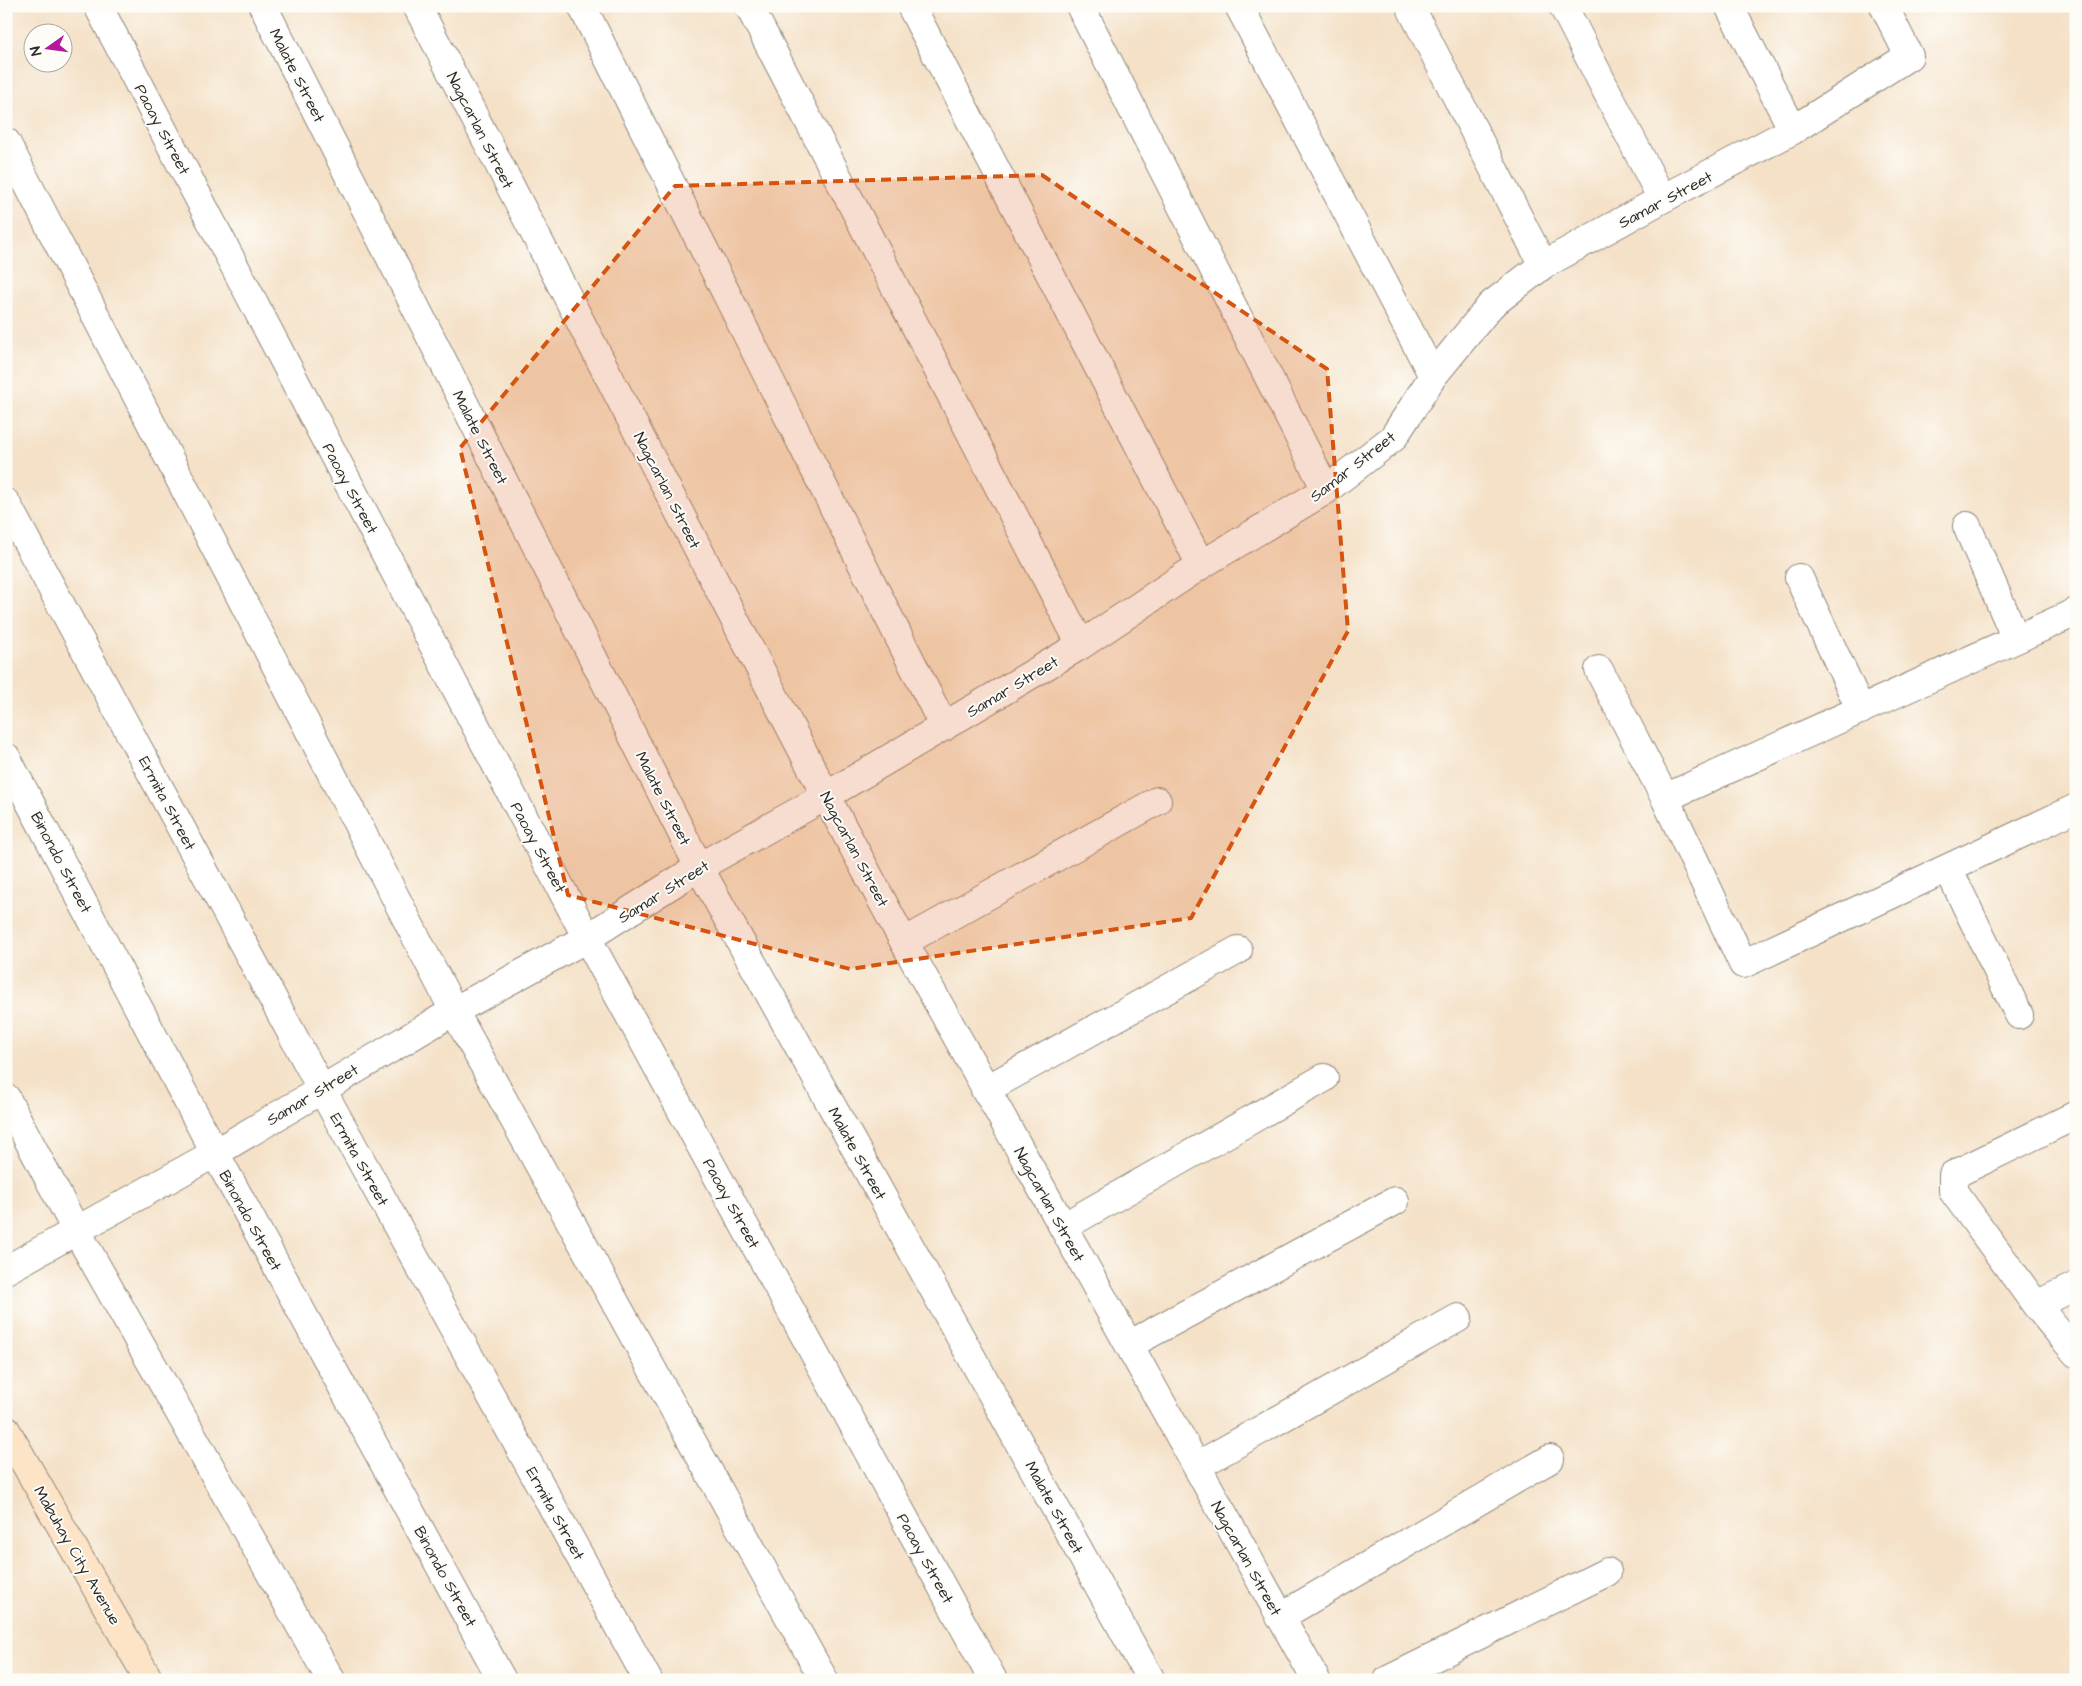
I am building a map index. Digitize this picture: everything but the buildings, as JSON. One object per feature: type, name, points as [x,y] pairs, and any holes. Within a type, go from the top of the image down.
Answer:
[{"type":"street","name":"Paoay Street","points":[[98,6],[587,938],[993,1680]]},
{"type":"street","name":"Malate Street","points":[[263,6],[699,867],[1151,1680]]},
{"type":"street","name":"Nagcarlan Street","points":[[417,6],[826,796],[904,942],[1316,1680]]},
{"type":"street","points":[[582,6],[944,726]]},
{"type":"street","points":[[749,6],[1080,644]]},
{"type":"street","points":[[911,6],[1201,565]]},
{"type":"street","points":[[1080,6],[1326,490]]},
{"type":"street","points":[[1239,6],[1432,376]]},
{"type":"street","points":[[1410,6],[1543,265]]},
{"type":"street","points":[[1563,6],[1662,199]]},
{"type":"street","points":[[1729,6],[1793,130]]},
{"type":"street","name":"Samar Street","points":[[6,1270],[214,1153],[454,1011],[587,938],[699,867],[826,796],[1080,644],[1201,565],[1326,490],[1394,438],[1432,376],[1491,305],[1543,265],[1662,199],[1793,130],[1909,56],[1884,6]]},
{"type":"street","points":[[6,142],[454,1011],[824,1680]]},
{"type":"street","name":"Ermita Street","points":[[6,503],[321,1088],[648,1680]]},
{"type":"street","points":[[1967,526],[2016,639]]},
{"type":"street","points":[[1799,578],[1861,710]]},
{"type":"street","points":[[1665,798],[2076,612]]},
{"type":"street","points":[[1599,670],[1665,798],[1743,964],[2076,808]]},
{"type":"street","name":"Binondo Street","points":[[6,757],[214,1153],[502,1680]]},
{"type":"street","points":[[904,942],[1156,801]]},
{"type":"street","points":[[1948,868],[2019,1015]]},
{"type":"street","points":[[985,1090],[1238,950]]},
{"type":"street","points":[[1063,1227],[1324,1078]]},
{"type":"street","points":[[6,1098],[76,1230],[330,1680]]},
{"type":"street","points":[[2076,1115],[1953,1175],[1953,1191],[2036,1305],[2076,1353]]},
{"type":"street","points":[[1129,1345],[1395,1201]]},
{"type":"street","points":[[2036,1305],[2076,1286]]},
{"type":"street","points":[[1197,1466],[1458,1318]]},
{"type":"street","name":"Mabuhay City Avenue","points":[[6,1430],[149,1680]]},
{"type":"street","points":[[1280,1617],[1550,1459]]},
{"type":"street","points":[[1388,1680],[1607,1572]]},
{"type":"highlighted area","points":[[1042,175],[1327,369],[1348,631],[1191,918],[850,969],[568,895],[460,448],[675,186]]}]
